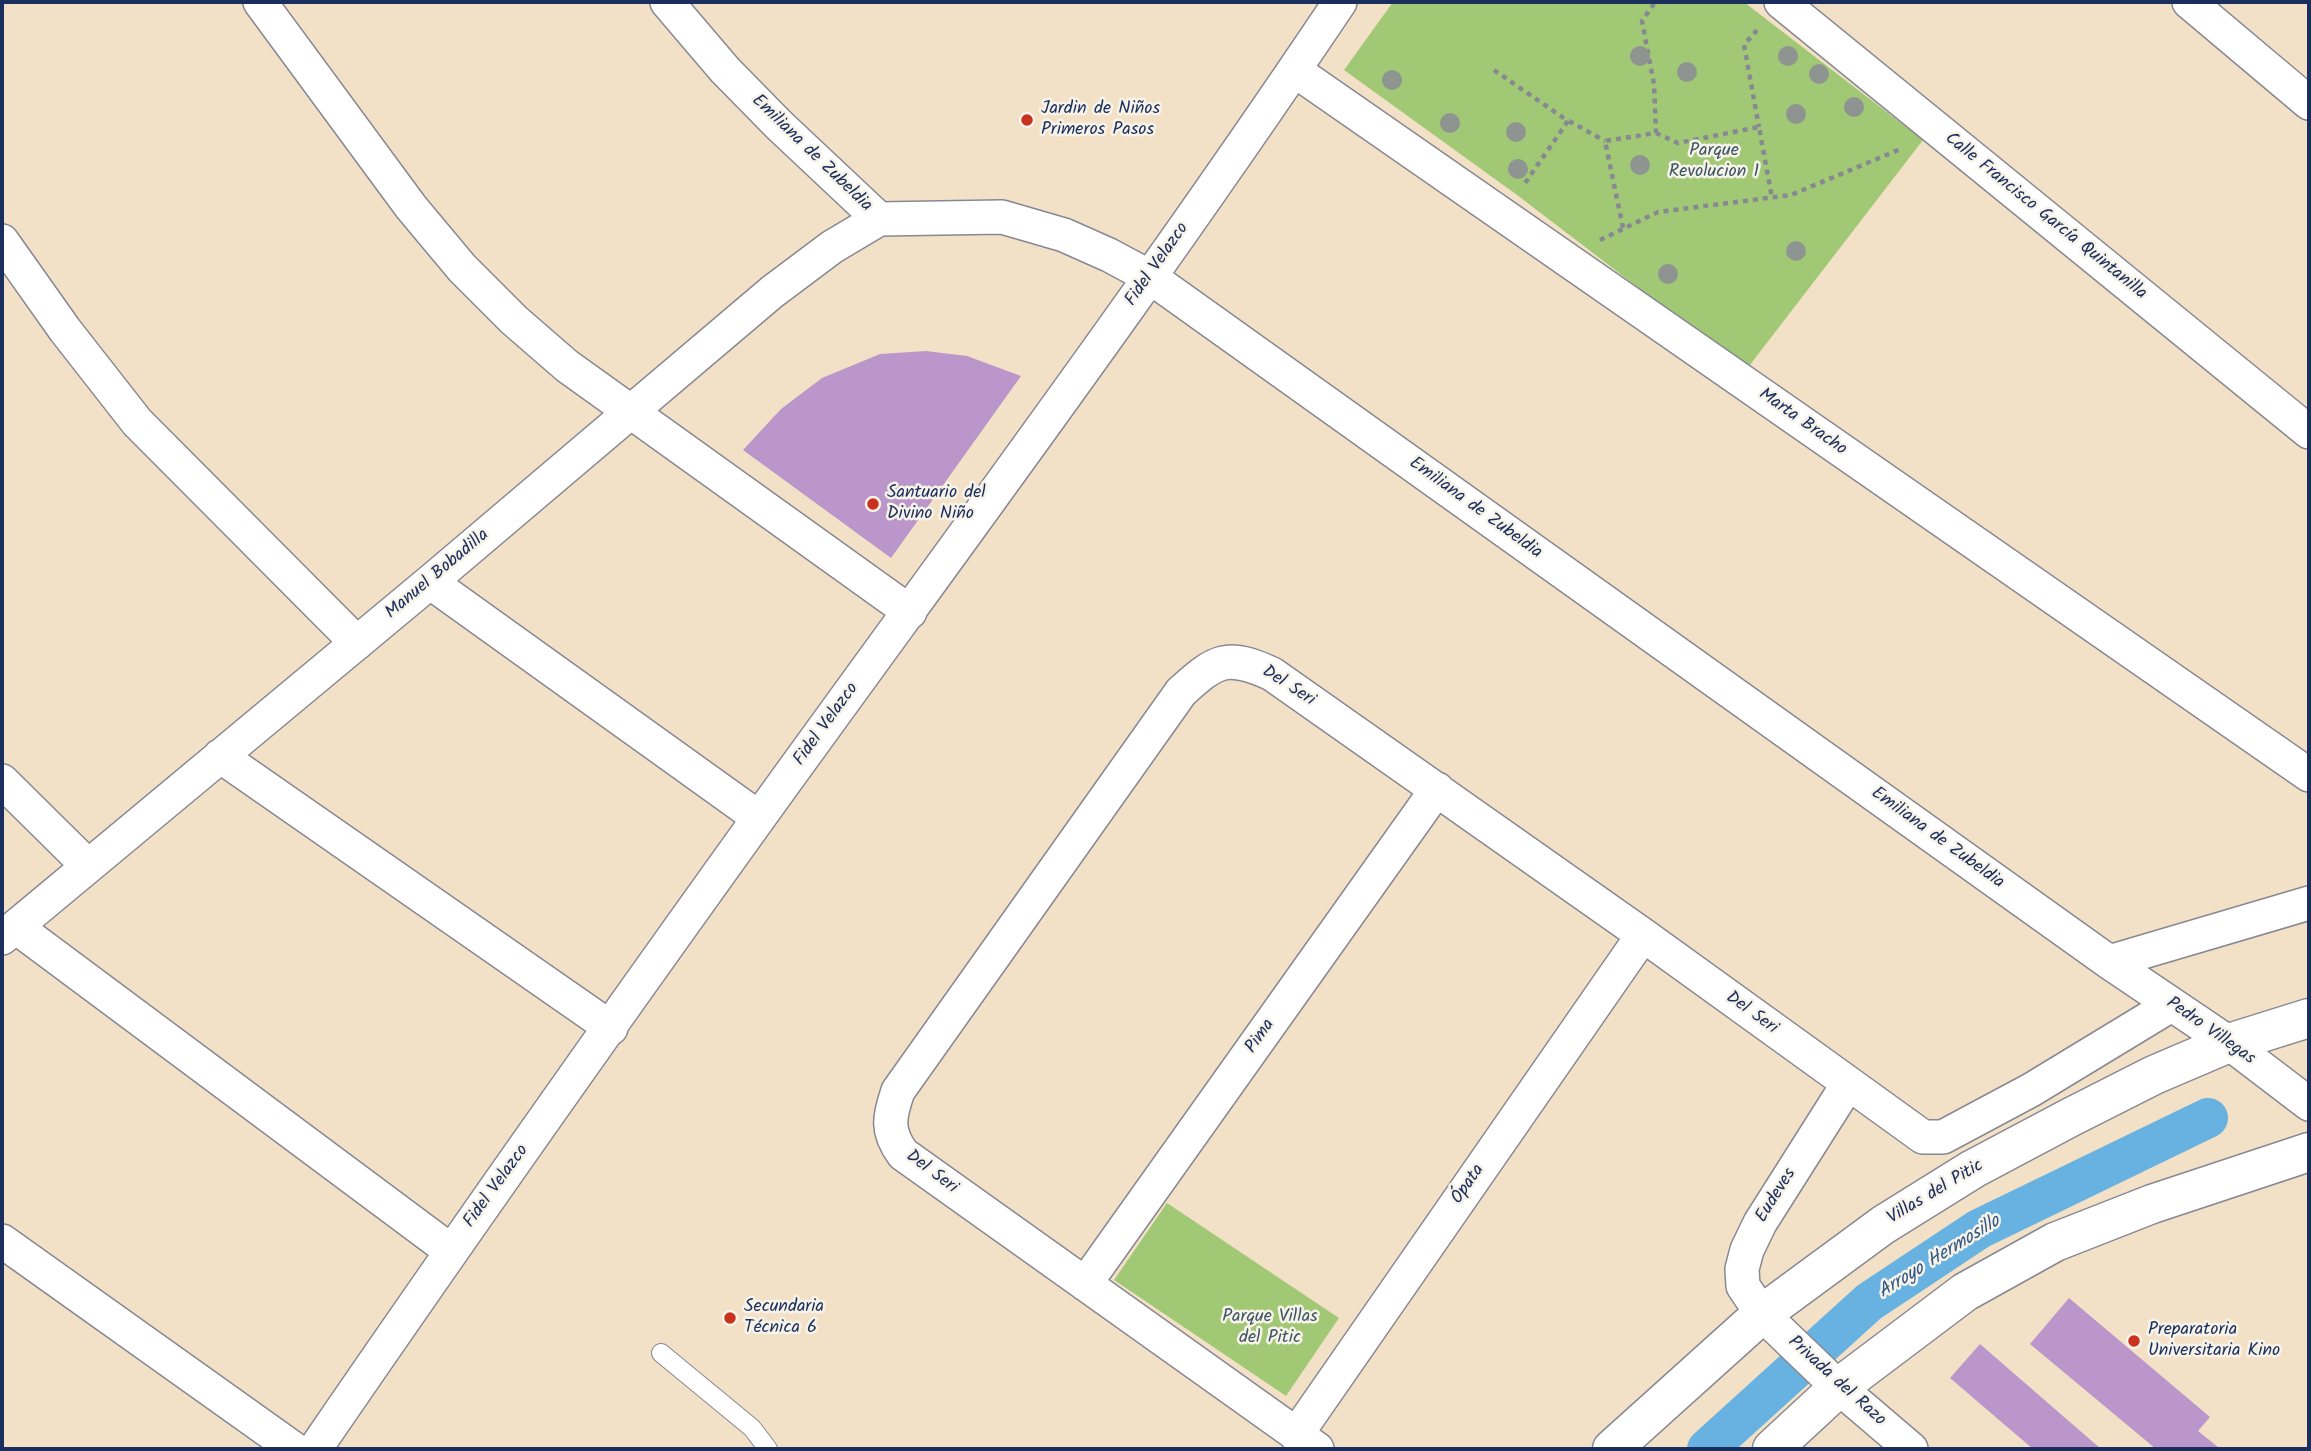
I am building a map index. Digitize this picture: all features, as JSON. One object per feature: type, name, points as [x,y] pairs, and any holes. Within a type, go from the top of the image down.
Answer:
[{"type":"street","points":[[260,2],[411,207],[462,268],[514,320],[567,366],[910,612]]},
{"type":"street","name":"Emiliana de Zubeldia","points":[[667,2],[725,70],[879,219],[1002,217],[1064,236],[1109,255],[1150,277],[2109,962]]},
{"type":"street","name":"Fidel Velazco","points":[[315,1449],[451,1251],[759,818],[1150,277],[1340,2]]},
{"type":"street","name":"Calle Francisco García Quintanilla","points":[[1781,2],[2309,432]]},
{"type":"street","points":[[2189,2],[2309,103]]},
{"type":"street","name":"Marta Bracho","points":[[1294,70],[2309,775]]},
{"type":"street","name":"Manuel Bobadilla","points":[[9,933],[772,292],[832,247],[879,219]]},
{"type":"street","points":[[2,241],[65,330],[138,422],[356,643]]},
{"type":"street","points":[[430,582],[759,818]]},
{"type":"street","name":"Del Seri","points":[[1306,1442],[903,1154],[893,1140],[891,1111],[898,1091],[1181,692],[1216,664],[1232,660],[1272,674],[1643,935],[1923,1138],[1943,1137],[2031,1090],[2171,1005]]},
{"type":"street","points":[[220,756],[611,1028]]},
{"type":"street","points":[[2,780],[88,866]]},
{"type":"street","name":"Pima","points":[[1085,1284],[1437,789]]},
{"type":"street","points":[[2109,962],[2309,903]]},
{"type":"street","points":[[9,933],[451,1251]]},
{"type":"street","name":"Ópata","points":[[1306,1442],[1643,935]]},
{"type":"street","name":"Pedro Villegas","points":[[2109,962],[2228,1043],[2309,1104]]},
{"type":"street","name":"Villas del Pitic","points":[[1612,1449],[1763,1315],[1883,1225],[1973,1169],[2118,1093],[2228,1043],[2309,1018]]},
{"type":"street","name":"Eudeves","points":[[1763,1315],[1743,1286],[1742,1269],[1747,1250],[1760,1223],[1848,1084]]},
{"type":"street","points":[[1772,1449],[1837,1386],[1965,1292],[2055,1242],[2152,1204],[2309,1152]]},
{"type":"street","points":[[2,1241],[294,1449]]},
{"type":"street","name":"Privada del Razo","points":[[1763,1315],[1837,1386],[1911,1449]]},
{"type":"lane","points":[[661,1353],[752,1428],[768,1449]]},
{"type":"path","points":[[1655,2],[1642,21],[1654,83],[1656,133]]},
{"type":"path","points":[[1759,28],[1744,45],[1772,198]]},
{"type":"path","points":[[1494,69],[1568,121],[1605,141],[1656,133],[1678,144],[1759,127]]},
{"type":"path","points":[[1517,195],[1568,121]]},
{"type":"path","points":[[1605,141],[1623,228]]},
{"type":"path","points":[[1599,241],[1658,212],[1791,195],[1911,145]]},
{"type":"green space","name":"Parque Revolucion 1","points":[[1393,2],[1744,2],[1923,140],[1746,370],[1517,195],[1344,70]]},
{"type":"green space","name":"Parque Villas del Pitic","points":[[1167,1203],[1339,1318],[1286,1396],[1114,1280]]},
{"type":"building","name":"Santuario del Divino Niño","points":[[926,351],[967,356],[1021,376],[891,558],[743,450],[781,409],[822,378],[880,354]]},
{"type":"building","points":[[2069,1298],[2210,1417],[2198,1431],[2218,1447],[2217,1449],[2156,1449],[2030,1344]]},
{"type":"building","points":[[1980,1344],[2101,1449],[2033,1449],[1950,1378]]},
{"type":"waterway","name":"Arroyo Hermosillo","points":[[1707,1449],[1869,1302],[1979,1229],[2208,1118]]},
{"type":"place","name":"Jardin de Niños Primeros Pasos","points":[[1027,120]]},
{"type":"place","name":"Santuario del Divino Niño","points":[[873,504]]},
{"type":"place","name":"Secundaria Técnica 6","points":[[730,1318]]},
{"type":"place","name":"Preparatoria Universitaria Kino","points":[[2134,1341]]}]
